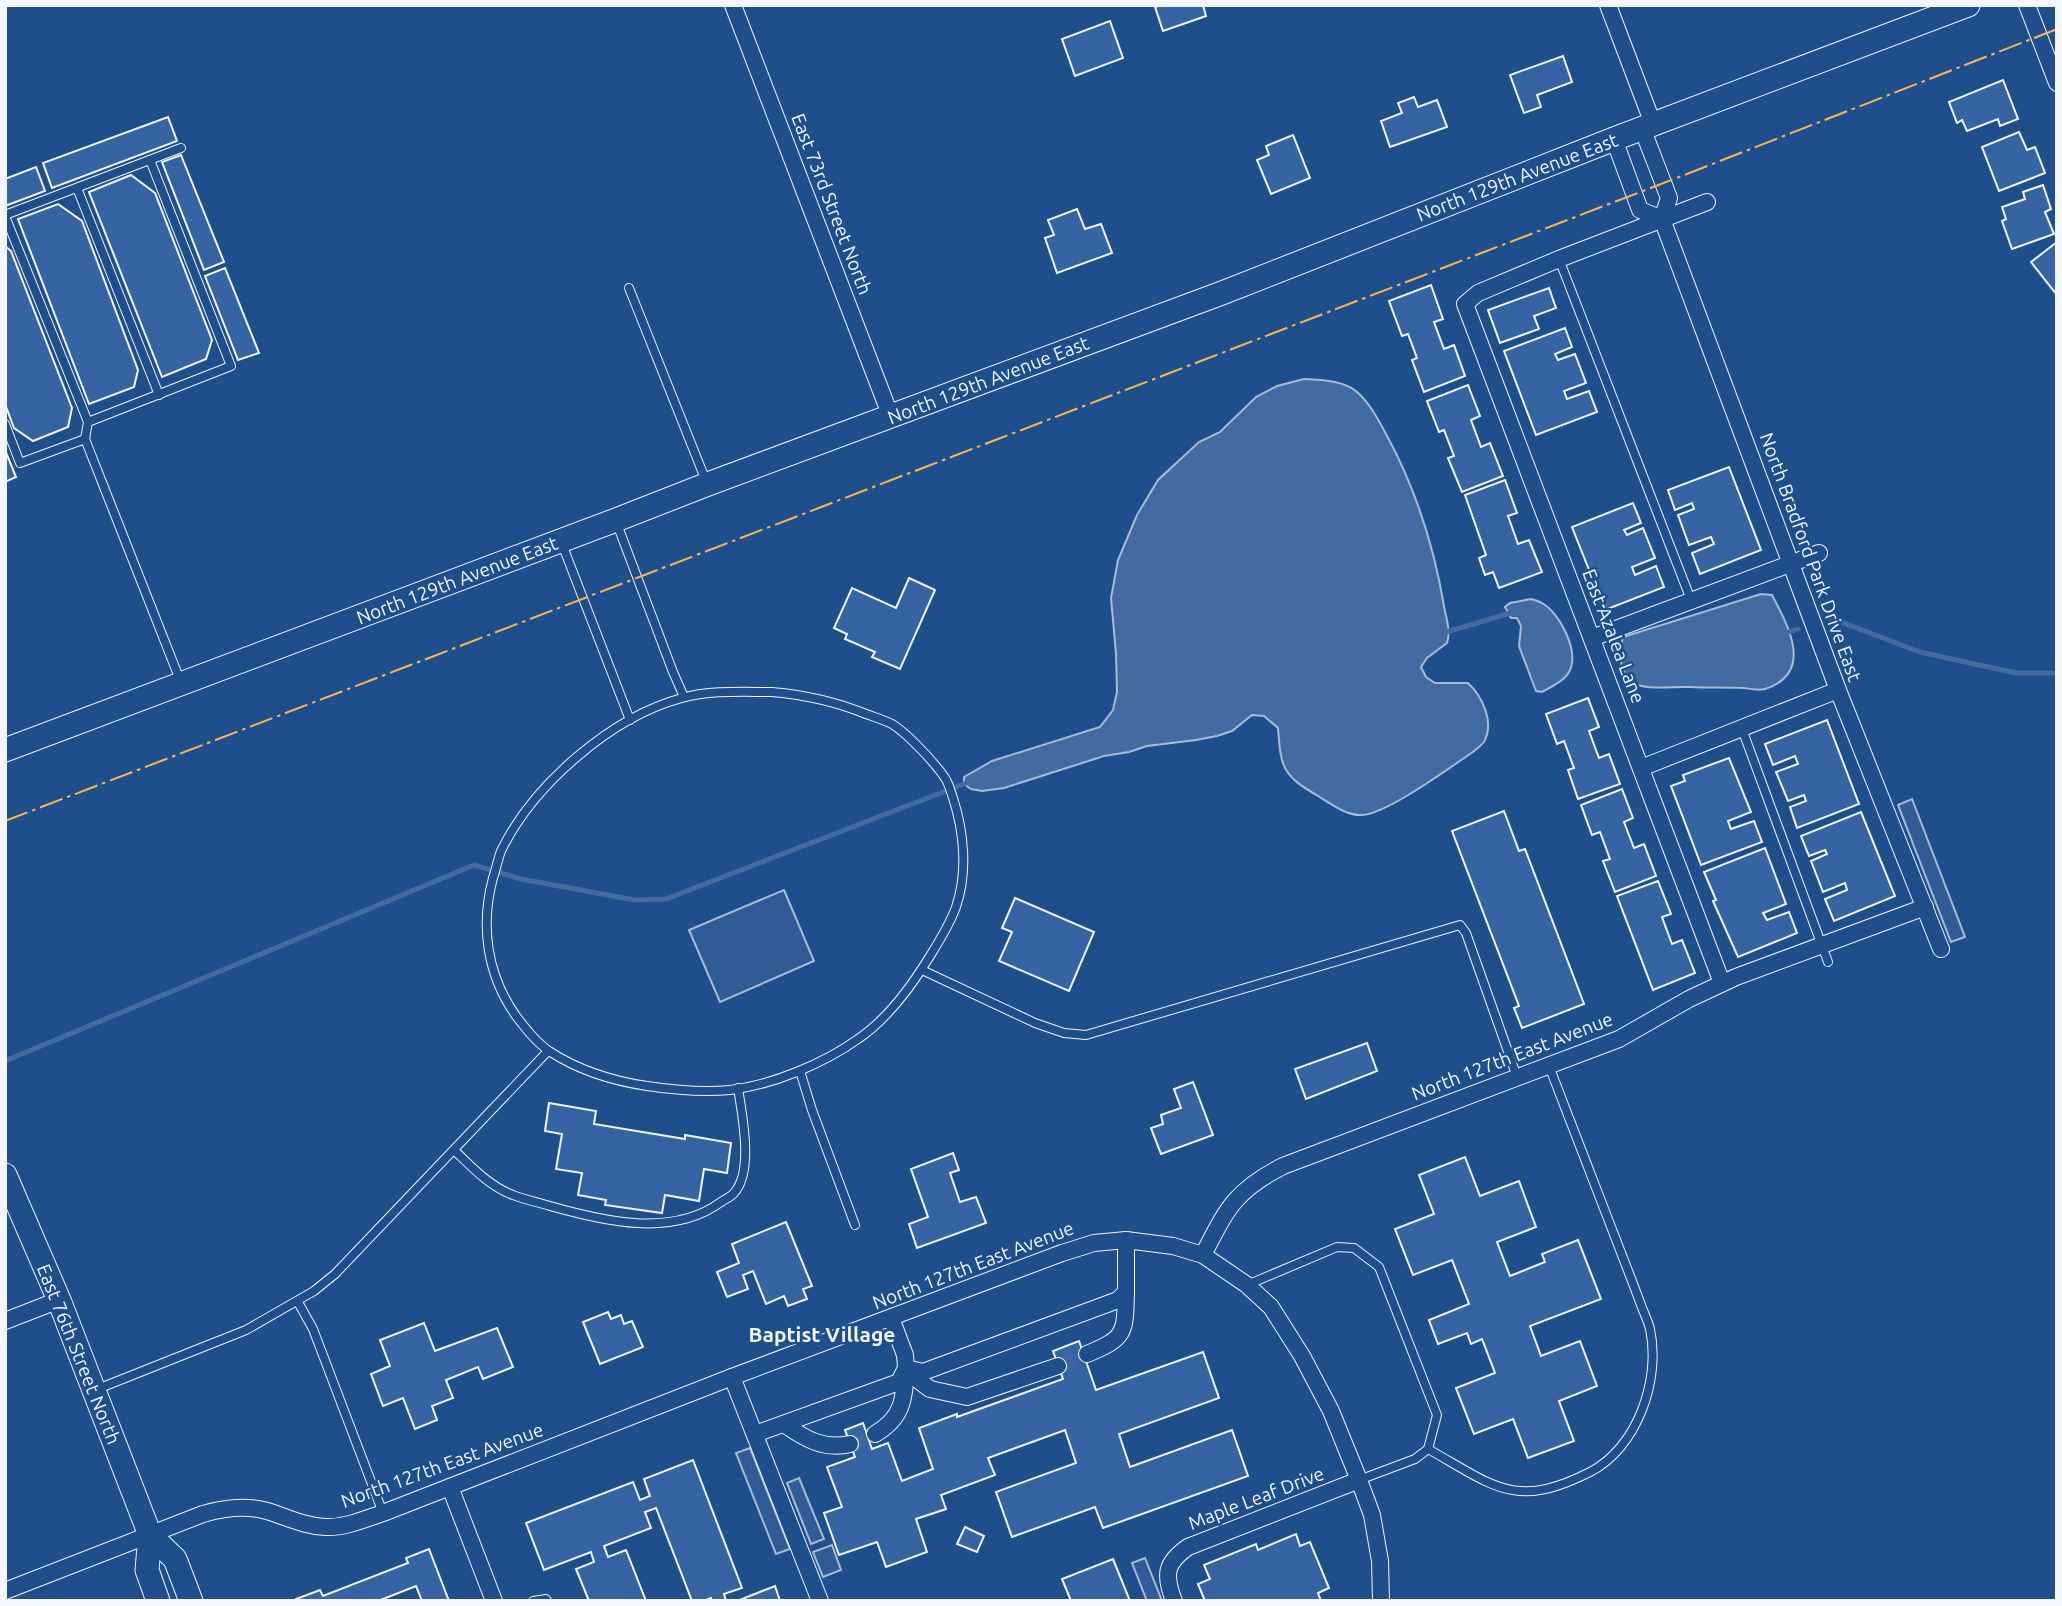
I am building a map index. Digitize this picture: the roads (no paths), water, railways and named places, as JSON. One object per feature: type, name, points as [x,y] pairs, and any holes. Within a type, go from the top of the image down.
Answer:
[{"type":"street","name":"East 73rd Street North","points":[[733,5],[891,417]]},
{"type":"street","name":"North Bradford Park Drive East","points":[[1608,5],[1669,198],[1662,219],[1838,690],[1941,949]]},
{"type":"street","name":"North 129th Avenue East","points":[[5,750],[1222,293],[1614,139],[1968,5]]},
{"type":"street","points":[[2027,5],[2057,83]]},
{"type":"street","points":[[1614,139],[1640,209],[1662,219]]},
{"type":"street","points":[[1559,259],[1707,202]]},
{"type":"street","name":"East Azalea Lane","points":[[1559,259],[1478,293],[1465,304],[1722,984]]},
{"type":"street","points":[[1592,638],[1819,552]]},
{"type":"street","points":[[1641,768],[1838,690]]},
{"type":"street","name":"North 127th East Avenue","points":[[5,1591],[222,1509],[265,1510],[299,1523],[327,1527],[349,1524],[1062,1252],[1094,1243],[1126,1240],[1174,1246],[1203,1255],[1227,1209],[1243,1191],[1283,1166],[1619,1039],[1650,1020],[1722,984],[1925,907]]},
{"type":"street","name":"East 76th Street North","points":[[5,1175],[59,1300],[150,1535],[175,1559],[191,1601]]},
{"type":"street","points":[[1087,1354],[1113,1344],[1121,1332],[1125,1313],[1126,1240]]},
{"type":"street","points":[[1203,1255],[1247,1286],[1271,1307],[1302,1356],[1331,1411],[1371,1515],[1380,1561],[1381,1601]]},
{"type":"street","points":[[906,1369],[923,1372],[1118,1300],[1126,1292]]},
{"type":"street","points":[[5,1321],[59,1300]]},
{"type":"street","points":[[875,1434],[887,1427],[904,1404],[905,1355],[891,1318]]},
{"type":"street","points":[[906,1369],[930,1389],[968,1397],[1058,1366]]},
{"type":"street","points":[[755,1434],[899,1382],[906,1369]]},
{"type":"street","points":[[732,1377],[820,1601]]},
{"type":"street","points":[[784,1424],[803,1438],[835,1448],[850,1444]]},
{"type":"street","name":"Maple Leaf Drive","points":[[1174,1601],[1167,1571],[1175,1556],[1188,1547],[1359,1480]]},
{"type":"street","points":[[450,1487],[494,1601]]},
{"type":"street","name":"East 76th Street North","points":[[150,1535],[147,1570],[158,1601]]},
{"type":"lane","points":[[181,148],[5,215],[88,422],[85,439],[181,685]]},
{"type":"lane","points":[[88,422],[231,366],[150,160]]},
{"type":"lane","points":[[77,188],[159,395]]},
{"type":"lane","points":[[1559,259],[1691,600]]},
{"type":"lane","points":[[629,288],[708,484]]},
{"type":"lane","points":[[5,425],[20,463],[85,439]]},
{"type":"lane","points":[[616,520],[684,697]]},
{"type":"lane","points":[[561,541],[630,720]]},
{"type":"lane","points":[[772,692],[807,695],[847,706],[892,724],[916,745],[946,779],[960,820],[963,844],[962,878],[956,906],[944,933],[913,984],[884,1017],[859,1039],[800,1072],[730,1090],[677,1091],[637,1085],[610,1079],[548,1051],[529,1034],[507,1002],[491,963],[486,936],[488,904],[500,853],[531,802],[582,752],[630,720],[684,697],[772,692]]},
{"type":"lane","points":[[1742,729],[1828,962]]},
{"type":"lane","points":[[922,970],[1035,1023],[1064,1032],[1086,1035],[1460,925],[1466,933],[1517,1077]]},
{"type":"lane","points":[[95,1390],[246,1330],[314,1292],[335,1274],[548,1051]]},
{"type":"lane","points":[[1428,1449],[1495,1486],[1523,1492],[1554,1488],[1600,1467],[1620,1448],[1640,1416],[1651,1384],[1650,1329],[1549,1066]]},
{"type":"lane","points":[[800,1072],[855,1225]]},
{"type":"lane","points":[[454,1150],[488,1182],[513,1195],[549,1206],[632,1222],[663,1223],[692,1217],[709,1211],[735,1192],[741,1177],[744,1161],[743,1128],[738,1088]]},
{"type":"lane","points":[[1247,1286],[1337,1247],[1354,1248],[1378,1267],[1437,1415],[1428,1449],[1415,1459],[1359,1480]]},
{"type":"lane","points":[[298,1302],[313,1329],[383,1513]]},
{"type":"lane","points":[[533,1601],[547,1601]]},
{"type":"waterway","points":[[1443,633],[1514,612]]},
{"type":"waterway","points":[[1828,617],[1920,652],[2016,673],[2057,673]]},
{"type":"waterway","points":[[1783,634],[1798,629]]},
{"type":"waterway","points":[[5,1061],[474,865],[521,879],[635,900],[666,899],[969,782]]},
{"type":"tunnel","points":[[1058,1366],[1087,1354]]},
{"type":"tunnel","points":[[850,1444],[875,1434]]},
{"type":"district","name":"Baptist Village","points":[[822,1334]]}]
